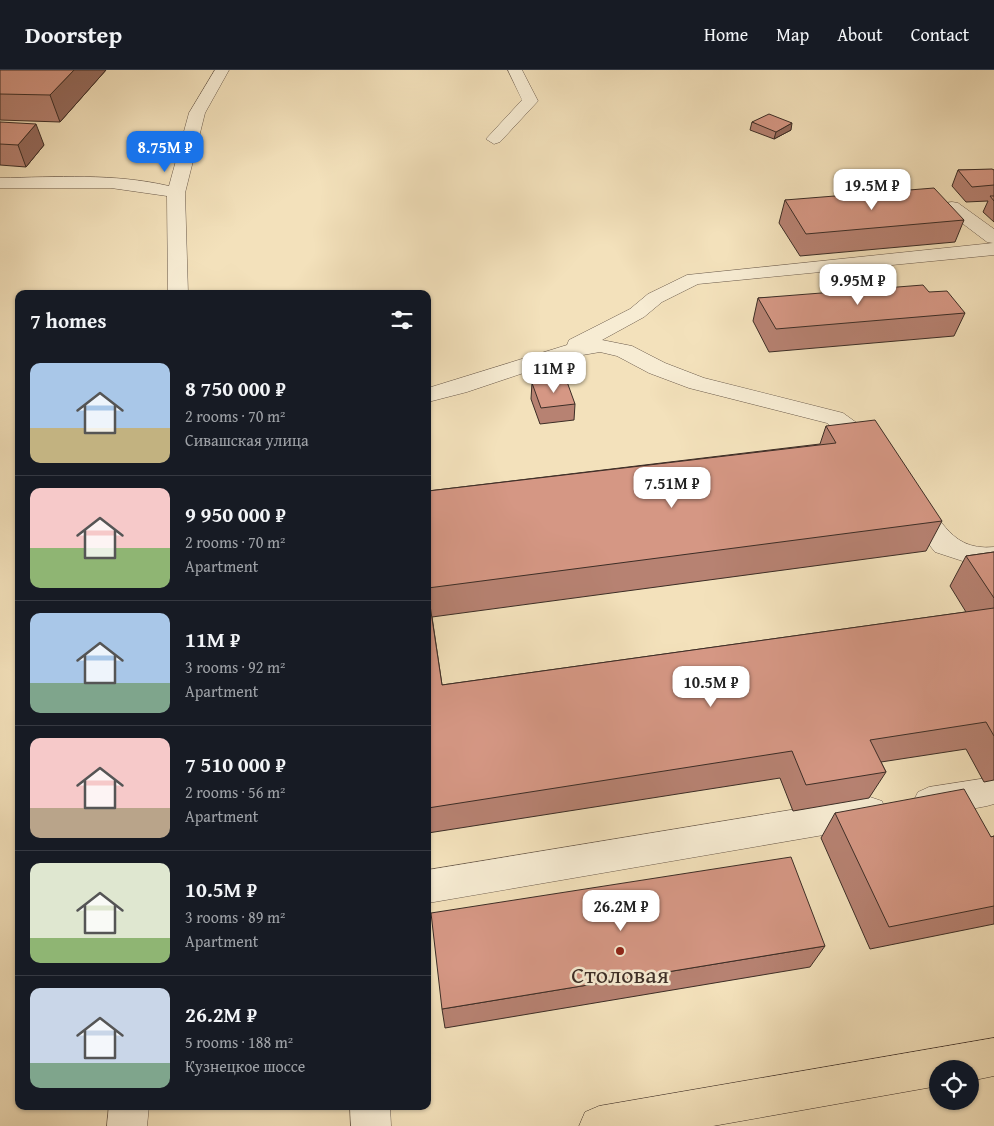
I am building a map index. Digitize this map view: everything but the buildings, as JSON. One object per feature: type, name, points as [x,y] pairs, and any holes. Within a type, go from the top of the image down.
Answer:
[{"type":"main road","points":[[598,1126],[994,1057]]},
{"type":"street","points":[[178,290],[176,193],[198,113],[222,70]]},
{"type":"street","points":[[494,138],[530,101],[516,70]]},
{"type":"street","points":[[0,183],[125,184],[154,187],[176,193]]},
{"type":"street","points":[[952,207],[994,238]]},
{"type":"street","points":[[431,394],[459,387],[566,351],[637,313],[655,298],[694,279],[733,273],[994,249]]},
{"type":"street","points":[[624,351],[637,313]]},
{"type":"street","points":[[566,351],[600,346],[624,351],[657,368],[697,383],[835,418],[867,442],[918,516],[944,545],[984,558],[994,558]]},
{"type":"street","points":[[431,886],[987,792]]},
{"type":"street","points":[[128,1110],[128,1126]]},
{"type":"street","points":[[370,1110],[371,1126]]},
{"type":"place","name":"Столовая","points":[[620,951]]}]
